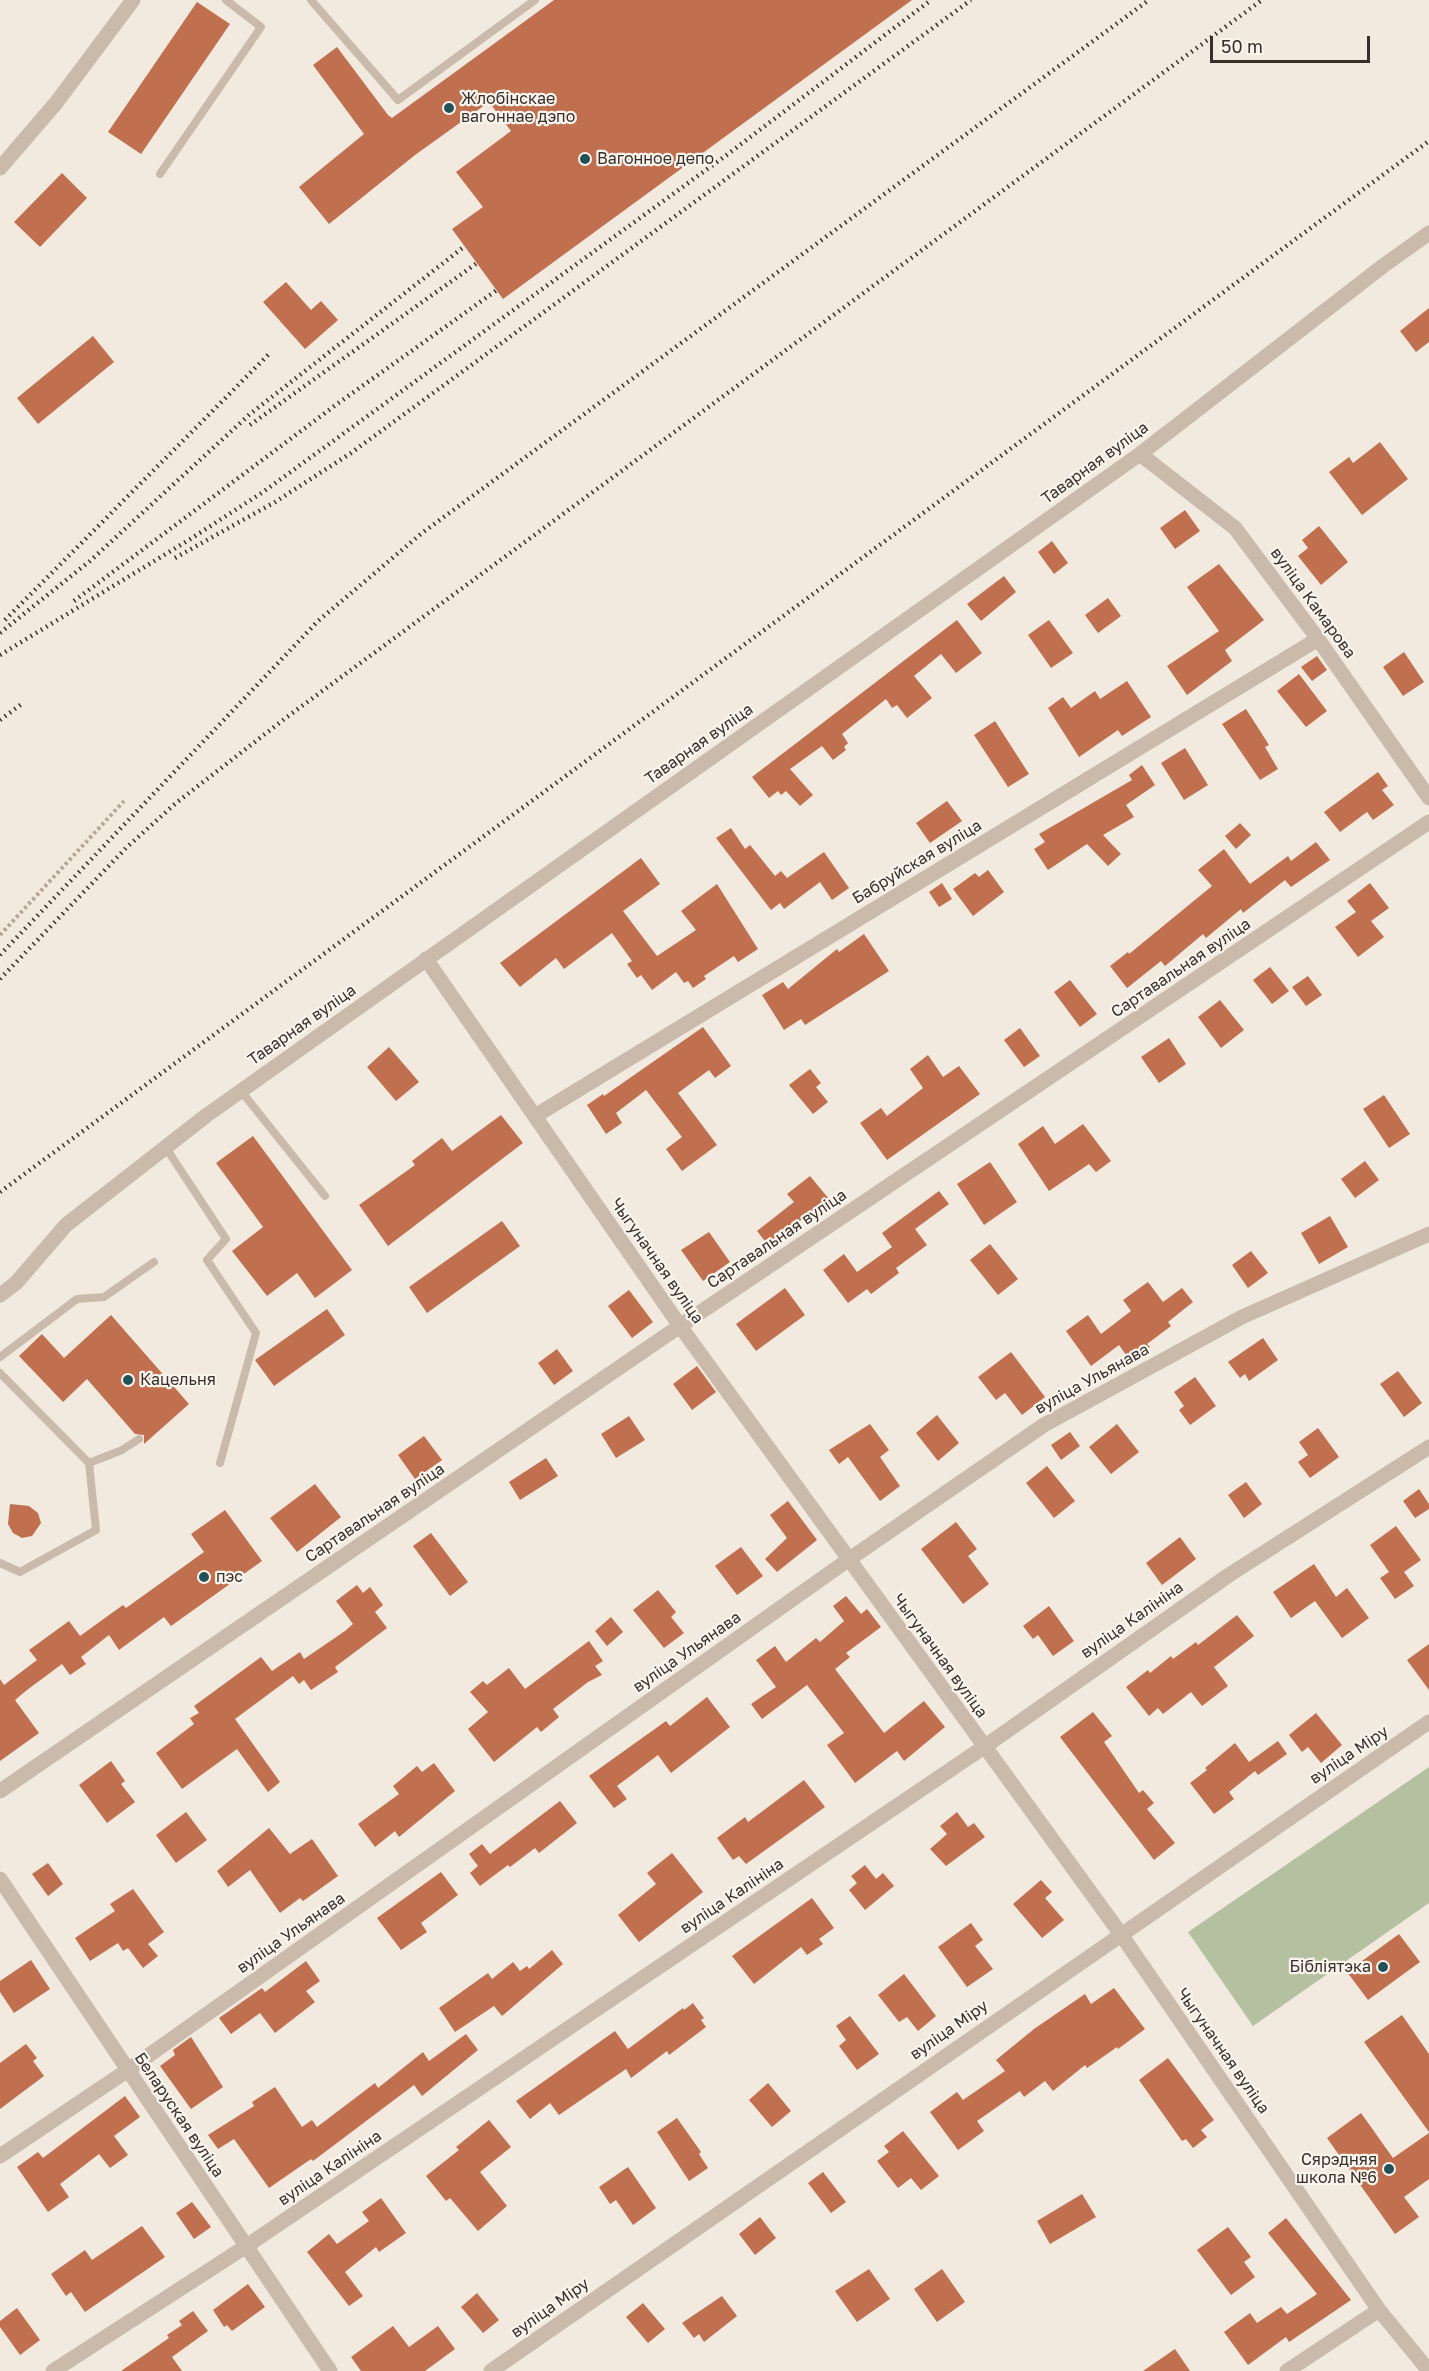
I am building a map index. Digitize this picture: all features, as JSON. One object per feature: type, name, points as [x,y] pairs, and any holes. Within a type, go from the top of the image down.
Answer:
[{"type":"street","points":[[0,168],[56,103],[133,0]]},
{"type":"street","name":"Таварная вуліца","points":[[0,1295],[16,1283],[66,1225],[241,1091],[1140,453],[1429,233]]},
{"type":"street","name":"вуліца Камарова","points":[[1140,453],[1235,528],[1318,639],[1429,798]]},
{"type":"street","name":"Бабруйская вуліца","points":[[535,1116],[1318,639]]},
{"type":"street","name":"Сартавальная вуліца","points":[[0,1791],[680,1326],[1429,822]]},
{"type":"street","name":"Чыгуначная вуліца","points":[[426,959],[680,1326],[1120,1933],[1379,2310],[1428,2371]]},
{"type":"street","name":"вуліца Ульянава","points":[[0,2156],[128,2070],[848,1560],[1044,1425],[1242,1317],[1429,1234]]},
{"type":"street","name":"вуліца Калініна","points":[[53,2371],[245,2247],[984,1747],[1229,1575],[1429,1447]]},
{"type":"street","name":"вуліца Міру","points":[[491,2371],[1120,1933],[1429,1722]]},
{"type":"street","name":"Беларуская вуліца","points":[[0,1879],[330,2371]]},
{"type":"street","points":[[1287,2371],[1379,2310]]},
{"type":"lane","points":[[160,174],[261,27],[226,0]]},
{"type":"lane","points":[[311,0],[398,100],[535,0]]},
{"type":"lane","points":[[241,1091],[325,1196]]},
{"type":"lane","points":[[166,1148],[226,1239],[207,1260],[256,1333],[220,1463]]},
{"type":"lane","points":[[0,1357],[77,1299],[104,1297],[154,1262]]},
{"type":"lane","points":[[0,1373],[88,1463],[96,1530],[20,1572],[0,1563]]},
{"type":"lane","points":[[88,1463],[122,1450],[139,1439]]},
{"type":"path","points":[[0,935],[124,801]]},
{"type":"green space","points":[[1429,1767],[1429,1903],[1253,2026],[1188,1932]]},
{"type":"building","name":"Вагонное депо","points":[[554,0],[912,0],[503,299],[452,229],[483,207],[456,172],[511,131],[489,102],[415,155],[329,224],[299,187],[364,134],[313,65],[337,47],[392,118]]},
{"type":"building","points":[[197,2],[230,24],[141,154],[108,132]]},
{"type":"building","points":[[62,173],[87,198],[40,247],[14,222]]},
{"type":"building","points":[[286,282],[311,310],[321,301],[338,320],[305,349],[263,302]]},
{"type":"building","points":[[1429,308],[1429,342],[1416,352],[1400,331]]},
{"type":"building","points":[[93,336],[114,362],[38,424],[17,398]]},
{"type":"building","points":[[1380,442],[1408,479],[1362,515],[1329,472],[1349,457],[1353,463]]},
{"type":"building","points":[[1185,510],[1200,531],[1175,549],[1160,528]]},
{"type":"building","points":[[1319,526],[1348,562],[1321,585],[1298,556],[1308,548],[1302,540]]},
{"type":"building","points":[[1052,541],[1068,563],[1054,574],[1038,552]]},
{"type":"building","points":[[1219,564],[1264,620],[1225,650],[1232,661],[1187,695],[1167,666],[1219,631],[1187,587]]},
{"type":"building","points":[[1004,576],[1016,592],[981,621],[967,604]]},
{"type":"building","points":[[1108,598],[1121,616],[1098,633],[1085,615]]},
{"type":"building","points":[[957,620],[982,653],[956,673],[941,654],[914,676],[932,698],[907,718],[897,705],[892,708],[886,699],[842,734],[848,743],[844,747],[846,750],[833,760],[822,746],[790,769],[813,795],[800,806],[786,791],[781,795],[778,791],[769,798],[752,777]]},
{"type":"building","points":[[1049,620],[1073,653],[1051,668],[1028,635]]},
{"type":"building","points":[[1404,652],[1424,682],[1403,696],[1383,667]]},
{"type":"building","points":[[1317,656],[1327,670],[1312,681],[1301,667]]},
{"type":"building","points":[[1299,674],[1327,711],[1306,727],[1277,691]]},
{"type":"building","points":[[1127,681],[1151,717],[1122,736],[1118,730],[1079,757],[1048,708],[1063,697],[1071,708],[1095,691],[1100,699]]},
{"type":"building","points":[[1246,709],[1269,745],[1265,747],[1278,769],[1260,780],[1222,724]]},
{"type":"building","points":[[995,721],[1029,774],[1008,787],[974,735]]},
{"type":"building","points":[[1185,748],[1208,785],[1184,800],[1161,763]]},
{"type":"building","points":[[1142,765],[1155,785],[1126,805],[1134,817],[1103,835],[1121,854],[1108,866],[1087,844],[1048,870],[1034,849],[1045,842],[1039,834],[1132,780],[1129,775]]},
{"type":"building","points":[[1378,772],[1388,786],[1382,790],[1394,805],[1373,820],[1367,812],[1340,832],[1324,812]]},
{"type":"building","points":[[947,801],[962,821],[930,843],[916,823]]},
{"type":"building","points":[[1240,823],[1251,835],[1236,849],[1225,836]]},
{"type":"building","points":[[731,828],[745,849],[750,845],[775,876],[781,871],[787,878],[824,852],[849,888],[832,900],[820,882],[784,909],[780,903],[771,910],[716,838]]},
{"type":"building","points":[[1316,842],[1330,860],[1291,887],[1285,880],[1243,913],[1241,909],[1206,938],[1203,934],[1165,966],[1161,961],[1127,988],[1110,966],[1128,952],[1129,954],[1212,886],[1198,870],[1224,849],[1250,884],[1288,856],[1291,861]]},
{"type":"building","points":[[641,858],[660,884],[623,911],[657,956],[696,930],[681,911],[717,884],[758,949],[738,962],[734,956],[704,976],[706,979],[693,988],[688,981],[684,983],[676,972],[652,990],[641,975],[637,978],[627,964],[632,961],[612,933],[564,969],[556,958],[520,987],[500,963]]},
{"type":"building","points":[[988,870],[1004,892],[973,916],[953,889],[975,873],[979,877]]},
{"type":"building","points":[[942,883],[952,899],[939,907],[929,892]]},
{"type":"building","points":[[1370,883],[1389,908],[1371,921],[1384,937],[1358,957],[1335,927],[1356,912],[1347,901]]},
{"type":"building","points":[[864,934],[889,971],[805,1025],[801,1019],[784,1030],[762,995],[783,982],[788,989],[837,949],[839,952]]},
{"type":"building","points":[[1270,967],[1289,991],[1272,1004],[1253,980]]},
{"type":"building","points":[[1308,976],[1322,995],[1306,1006],[1292,987]]},
{"type":"building","points":[[1070,980],[1097,1014],[1080,1027],[1054,992]]},
{"type":"building","points":[[1220,1000],[1244,1030],[1221,1048],[1198,1017]]},
{"type":"building","points":[[703,1027],[731,1066],[715,1078],[709,1070],[678,1093],[717,1145],[682,1171],[666,1149],[682,1137],[646,1090],[616,1113],[622,1123],[606,1134],[587,1105],[603,1094],[604,1096]]},
{"type":"building","points":[[1020,1028],[1040,1056],[1024,1067],[1004,1040]]},
{"type":"building","points":[[1169,1038],[1186,1064],[1159,1083],[1141,1057]]},
{"type":"building","points":[[389,1047],[419,1082],[396,1101],[367,1067]]},
{"type":"building","points":[[928,1055],[943,1077],[959,1066],[980,1094],[887,1160],[860,1123],[881,1108],[887,1116],[923,1088],[910,1069]]},
{"type":"building","points":[[810,1069],[821,1083],[816,1087],[828,1102],[813,1114],[789,1085]]},
{"type":"building","points":[[1384,1095],[1410,1134],[1389,1148],[1363,1109]]},
{"type":"building","points":[[501,1115],[523,1143],[388,1246],[359,1205],[415,1165],[412,1161],[442,1138],[452,1151]]},
{"type":"building","points":[[1083,1124],[1111,1161],[1096,1172],[1089,1164],[1049,1191],[1018,1144],[1043,1126],[1055,1144]]},
{"type":"building","points":[[253,1136],[352,1270],[315,1298],[297,1273],[267,1296],[232,1251],[263,1227],[216,1163]]},
{"type":"building","points":[[1365,1161],[1379,1180],[1355,1198],[1341,1179]]},
{"type":"building","points":[[990,1162],[1017,1202],[984,1225],[957,1184]]},
{"type":"building","points":[[810,1176],[829,1199],[768,1245],[757,1231],[794,1202],[787,1194]]},
{"type":"building","points":[[939,1191],[949,1204],[915,1229],[927,1245],[896,1268],[899,1273],[871,1294],[867,1289],[848,1303],[823,1270],[844,1254],[857,1272],[892,1247],[882,1233]]},
{"type":"building","points":[[1330,1216],[1348,1247],[1319,1264],[1301,1233]]},
{"type":"building","points":[[502,1221],[520,1246],[427,1313],[409,1287]]},
{"type":"building","points":[[709,1232],[730,1262],[703,1281],[681,1250]]},
{"type":"building","points":[[990,1244],[1018,1279],[998,1295],[970,1260]]},
{"type":"building","points":[[1251,1251],[1268,1273],[1248,1288],[1232,1265]]},
{"type":"building","points":[[1148,1282],[1163,1302],[1182,1288],[1193,1302],[1168,1322],[1171,1326],[1147,1344],[1150,1347],[1131,1362],[1119,1345],[1091,1366],[1066,1331],[1088,1315],[1101,1334],[1131,1311],[1123,1300]]},
{"type":"building","points":[[785,1288],[805,1315],[756,1351],[736,1324]]},
{"type":"building","points":[[629,1290],[653,1322],[632,1338],[608,1306]]},
{"type":"building","points":[[327,1309],[345,1335],[274,1386],[255,1360]]},
{"type":"building","name":"Кацельня","points":[[111,1315],[189,1404],[144,1444],[144,1435],[135,1434],[87,1379],[63,1402],[19,1356],[42,1334],[64,1358]]},
{"type":"building","points":[[1263,1338],[1278,1360],[1249,1381],[1245,1374],[1240,1378],[1228,1362]]},
{"type":"building","points":[[557,1349],[573,1371],[554,1385],[538,1363]]},
{"type":"building","points":[[1011,1352],[1045,1397],[1022,1415],[1005,1393],[996,1400],[978,1377]]},
{"type":"building","points":[[697,1366],[716,1392],[692,1410],[673,1384]]},
{"type":"building","points":[[1398,1371],[1422,1403],[1404,1417],[1380,1384]]},
{"type":"building","points":[[1195,1377],[1216,1406],[1190,1425],[1179,1410],[1184,1406],[1174,1392]]},
{"type":"building","points":[[937,1415],[959,1443],[938,1461],[916,1433]]},
{"type":"building","points":[[629,1416],[645,1440],[616,1458],[601,1434]]},
{"type":"building","points":[[870,1424],[889,1450],[880,1457],[900,1486],[880,1501],[848,1457],[839,1464],[829,1450]]},
{"type":"building","points":[[1117,1424],[1139,1452],[1111,1474],[1089,1447]]},
{"type":"building","points":[[1318,1428],[1339,1457],[1310,1478],[1298,1462],[1308,1455],[1299,1442]]},
{"type":"building","points":[[1070,1432],[1080,1446],[1061,1460],[1051,1445]]},
{"type":"building","points":[[424,1436],[442,1460],[415,1479],[398,1455]]},
{"type":"building","points":[[546,1458],[558,1476],[520,1500],[509,1482]]},
{"type":"building","points":[[1047,1466],[1075,1501],[1054,1518],[1026,1483]]},
{"type":"building","points":[[1246,1482],[1262,1504],[1244,1518],[1228,1495]]},
{"type":"building","points":[[315,1484],[341,1517],[297,1552],[270,1518]]},
{"type":"building","points":[[1419,1489],[1429,1504],[1429,1509],[1415,1518],[1403,1501]]},
{"type":"building","points":[[788,1501],[817,1540],[777,1572],[765,1559],[787,1538],[770,1515]]},
{"type":"building","points":[[10,1504],[29,1506],[38,1513],[41,1523],[32,1536],[22,1538],[13,1533],[8,1524]]},
{"type":"building","points":[[225,1510],[262,1561],[171,1626],[164,1617],[119,1650],[109,1635],[81,1657],[86,1664],[70,1675],[62,1664],[27,1690],[15,1700],[39,1733],[0,1761],[0,1679],[4,1685],[37,1660],[29,1650],[69,1621],[80,1636],[123,1605],[126,1608],[204,1552],[191,1534]]},
{"type":"building","points":[[956,1522],[977,1549],[968,1556],[989,1584],[963,1604],[921,1549]]},
{"type":"building","points":[[1396,1526],[1421,1560],[1404,1572],[1414,1586],[1395,1599],[1380,1578],[1389,1572],[1370,1545]]},
{"type":"building","points":[[431,1533],[468,1582],[450,1596],[413,1546]]},
{"type":"building","points":[[1180,1537],[1196,1559],[1162,1585],[1146,1563]]},
{"type":"building","points":[[741,1547],[763,1576],[737,1595],[715,1566]]},
{"type":"building","points":[[1314,1564],[1336,1597],[1347,1588],[1369,1618],[1342,1638],[1315,1601],[1291,1618],[1273,1592]]},
{"type":"building","points":[[357,1585],[363,1593],[370,1587],[383,1605],[375,1612],[387,1628],[335,1667],[338,1672],[311,1690],[304,1680],[299,1684],[293,1676],[235,1719],[280,1782],[268,1792],[237,1749],[182,1789],[156,1753],[194,1724],[190,1718],[199,1713],[194,1706],[261,1657],[272,1671],[300,1652],[304,1659],[345,1631],[353,1624],[336,1601]]},
{"type":"building","points":[[658,1590],[676,1612],[671,1617],[684,1633],[664,1648],[633,1610]]},
{"type":"building","points":[[846,1596],[861,1614],[867,1609],[881,1627],[846,1653],[850,1657],[835,1669],[884,1733],[924,1701],[945,1727],[904,1761],[897,1751],[855,1783],[827,1745],[844,1733],[807,1685],[762,1719],[751,1704],[776,1687],[756,1660],[775,1646],[786,1662],[816,1638],[820,1642],[844,1621],[833,1606]]},
{"type":"building","points":[[1049,1606],[1074,1641],[1053,1656],[1038,1635],[1033,1639],[1023,1626]]},
{"type":"building","points":[[1237,1615],[1254,1636],[1214,1667],[1228,1686],[1202,1706],[1191,1692],[1163,1714],[1158,1708],[1149,1716],[1126,1687],[1148,1670],[1150,1673],[1171,1656],[1173,1659],[1196,1642],[1198,1645]]},
{"type":"building","points":[[611,1617],[623,1632],[607,1646],[595,1631]]},
{"type":"building","points":[[589,1641],[603,1661],[595,1666],[602,1675],[588,1682],[553,1709],[559,1717],[541,1732],[537,1727],[494,1762],[468,1729],[488,1712],[470,1692],[483,1681],[487,1685],[509,1668],[525,1689]]},
{"type":"building","points":[[1429,1644],[1429,1690],[1407,1660]]},
{"type":"building","points":[[707,1697],[730,1727],[671,1773],[658,1755],[617,1786],[627,1799],[614,1808],[589,1776],[666,1721],[670,1726]]},
{"type":"building","points":[[1093,1712],[1112,1736],[1104,1742],[1139,1793],[1143,1790],[1154,1803],[1147,1809],[1175,1843],[1154,1860],[1060,1737]]},
{"type":"building","points":[[1316,1713],[1342,1745],[1321,1763],[1308,1747],[1302,1752],[1289,1735]]},
{"type":"building","points":[[1278,1741],[1287,1754],[1258,1775],[1255,1771],[1229,1792],[1234,1799],[1214,1814],[1190,1783],[1235,1743],[1249,1762]]},
{"type":"building","points":[[111,1761],[125,1781],[121,1784],[135,1802],[107,1823],[79,1785]]},
{"type":"building","points":[[434,1763],[455,1791],[399,1837],[395,1831],[375,1847],[358,1824],[399,1794],[393,1786],[417,1766],[422,1772]]},
{"type":"building","points":[[804,1780],[825,1807],[746,1864],[739,1856],[733,1860],[717,1838],[745,1817],[748,1822]]},
{"type":"building","points":[[560,1801],[577,1823],[539,1853],[535,1848],[480,1886],[470,1873],[478,1866],[469,1854],[482,1844],[490,1854]]},
{"type":"building","points":[[186,1812],[207,1840],[176,1863],[156,1835]]},
{"type":"building","points":[[957,1812],[968,1827],[974,1823],[985,1837],[946,1866],[930,1849],[947,1834],[940,1826]]},
{"type":"building","points":[[269,1828],[290,1854],[312,1839],[338,1876],[303,1901],[300,1898],[280,1913],[250,1870],[228,1887],[217,1871]]},
{"type":"building","points":[[672,1853],[703,1892],[639,1942],[618,1915],[656,1884],[647,1873]]},
{"type":"building","points":[[48,1863],[63,1884],[48,1896],[32,1874]]},
{"type":"building","points":[[865,1865],[876,1879],[883,1873],[894,1886],[865,1910],[849,1890],[857,1883],[851,1876]]},
{"type":"building","points":[[441,1872],[458,1895],[421,1923],[427,1932],[401,1950],[377,1918]]},
{"type":"building","points":[[1041,1880],[1052,1892],[1045,1898],[1064,1920],[1042,1938],[1013,1904]]},
{"type":"building","points":[[133,1889],[164,1932],[148,1944],[158,1956],[143,1968],[128,1948],[123,1951],[118,1943],[90,1961],[75,1938],[115,1911],[110,1904]]},
{"type":"building","points":[[812,1898],[834,1928],[819,1939],[823,1944],[807,1955],[801,1947],[754,1984],[732,1956]]},
{"type":"building","points":[[971,1923],[983,1940],[975,1946],[993,1969],[967,1987],[938,1947]]},
{"type":"building","name":"Бібліятэка","points":[[1399,1934],[1420,1962],[1368,2000],[1347,1972]]},
{"type":"building","points":[[552,1950],[563,1964],[502,2016],[494,2006],[455,2032],[439,2008],[488,1973],[492,1979],[513,1962],[520,1971],[527,1966],[529,1969]]},
{"type":"building","points":[[31,1960],[50,1989],[14,2013],[0,1992],[0,1981]]},
{"type":"building","points":[[306,1961],[320,1981],[306,1991],[315,2002],[275,2033],[260,2013],[231,2034],[219,2018],[262,1988],[265,1992]]},
{"type":"building","points":[[904,1974],[936,2016],[918,2031],[907,2017],[899,2022],[878,1995]]},
{"type":"building","points":[[1114,1988],[1145,2029],[1087,2068],[1085,2065],[1053,2091],[1045,2081],[1024,2097],[1020,2091],[977,2121],[984,2131],[958,2150],[930,2112],[957,2092],[963,2100],[1005,2071],[996,2060],[1034,2029],[1085,1994],[1091,2004]]},
{"type":"building","points":[[693,2003],[704,2018],[701,2020],[706,2027],[669,2055],[667,2051],[631,2078],[626,2069],[559,2115],[550,2103],[530,2119],[516,2101],[615,2031],[628,2049]]},
{"type":"building","points":[[1402,2015],[1429,2054],[1429,2132],[1364,2042]]},
{"type":"building","points":[[850,2016],[879,2054],[857,2070],[839,2046],[846,2040],[836,2026]]},
{"type":"building","points":[[466,2034],[478,2050],[422,2096],[414,2085],[313,2161],[311,2159],[269,2188],[234,2139],[218,2149],[208,2135],[254,2106],[252,2102],[275,2087],[302,2127],[312,2120],[317,2127],[375,2083],[378,2088],[423,2052],[429,2061]]},
{"type":"building","points":[[191,2037],[223,2087],[191,2109],[160,2066],[175,2055],[173,2050]]},
{"type":"building","points":[[26,2044],[37,2058],[33,2061],[44,2076],[0,2109],[0,2063]]},
{"type":"building","points":[[1168,2058],[1214,2120],[1201,2130],[1207,2137],[1193,2148],[1186,2139],[1182,2141],[1139,2080]]},
{"type":"building","points":[[768,2083],[791,2111],[772,2127],[749,2100]]},
{"type":"building","points":[[125,2096],[140,2117],[114,2136],[128,2155],[110,2168],[99,2154],[60,2184],[69,2197],[48,2212],[17,2167],[38,2152],[43,2158]]},
{"type":"building","name":"Сярэдняя школа №6","points":[[1361,2113],[1393,2158],[1429,2133],[1429,2179],[1404,2197],[1419,2217],[1395,2234],[1327,2138]]},
{"type":"building","points":[[677,2118],[701,2152],[699,2154],[708,2168],[689,2181],[657,2132]]},
{"type":"building","points":[[489,2120],[511,2147],[480,2172],[507,2206],[478,2231],[450,2198],[446,2201],[426,2176],[459,2150],[456,2147]]},
{"type":"building","points":[[903,2131],[939,2176],[921,2190],[911,2178],[898,2188],[877,2161],[889,2152],[884,2146]]},
{"type":"building","points":[[628,2167],[656,2208],[633,2225],[616,2200],[610,2204],[599,2187]]},
{"type":"building","points":[[823,2172],[846,2202],[831,2213],[808,2183]]},
{"type":"building","points":[[1082,2194],[1096,2217],[1050,2244],[1037,2221]]},
{"type":"building","points":[[381,2198],[406,2233],[379,2252],[376,2247],[345,2272],[363,2296],[349,2306],[307,2252],[329,2234],[337,2244],[369,2221],[362,2212]]},
{"type":"building","points":[[192,2202],[211,2227],[194,2239],[176,2213]]},
{"type":"building","points":[[760,2217],[776,2238],[755,2255],[739,2234]]},
{"type":"building","points":[[1286,2218],[1351,2300],[1289,2342],[1286,2337],[1248,2365],[1224,2332],[1250,2313],[1257,2323],[1281,2307],[1287,2314],[1317,2294],[1268,2233]]},
{"type":"building","points":[[142,2226],[165,2257],[85,2312],[71,2292],[66,2296],[51,2274],[85,2250],[92,2260]]},
{"type":"building","points":[[1228,2227],[1251,2257],[1244,2262],[1255,2277],[1231,2295],[1197,2250]]},
{"type":"building","points":[[869,2269],[890,2299],[857,2322],[835,2291]]},
{"type":"building","points":[[942,2269],[965,2302],[937,2322],[914,2289]]},
{"type":"building","points":[[248,2284],[265,2307],[232,2331],[227,2325],[224,2327],[213,2310]]},
{"type":"building","points":[[477,2293],[499,2320],[483,2333],[461,2307]]},
{"type":"building","points":[[722,2296],[737,2316],[704,2342],[699,2334],[694,2338],[682,2323]]},
{"type":"building","points":[[643,2303],[665,2329],[648,2343],[626,2317]]},
{"type":"building","points":[[17,2308],[40,2340],[20,2355],[0,2327],[0,2321]]},
{"type":"building","points":[[193,2311],[208,2331],[172,2357],[182,2371],[121,2371],[169,2338],[167,2335],[182,2325],[179,2321]]},
{"type":"building","points":[[393,2326],[409,2347],[438,2326],[455,2349],[425,2371],[361,2371],[351,2357]]},
{"type":"building","points":[[1175,2349],[1190,2371],[1143,2371]]},
{"type":"railway","points":[[0,655],[263,492],[728,154],[931,0]]},
{"type":"railway","points":[[175,558],[275,502],[351,453],[971,0]]},
{"type":"railway","points":[[0,955],[318,621],[422,533],[1149,0]]},
{"type":"railway","points":[[0,979],[126,848],[176,803],[287,717],[1262,0]]},
{"type":"railway","points":[[0,1192],[1429,141]]},
{"type":"railway","points":[[0,633],[90,561],[250,414],[465,246]]},
{"type":"railway","points":[[250,425],[477,263]]},
{"type":"railway","points":[[74,601],[337,404],[497,290]]},
{"type":"railway","points":[[5,620],[269,354]]},
{"type":"railway","points":[[0,720],[23,703]]},
{"type":"place","name":"Жлобінскае вагоннае дэпо","points":[[449,108]]},
{"type":"place","name":"Вагонное депо","points":[[585,159]]},
{"type":"place","name":"Кацельня","points":[[128,1380]]},
{"type":"place","name":"пэс","points":[[204,1577]]},
{"type":"place","name":"Бібліятэка","points":[[1383,1967]]},
{"type":"place","name":"Сярэдняя школа №6","points":[[1389,2169]]}]
